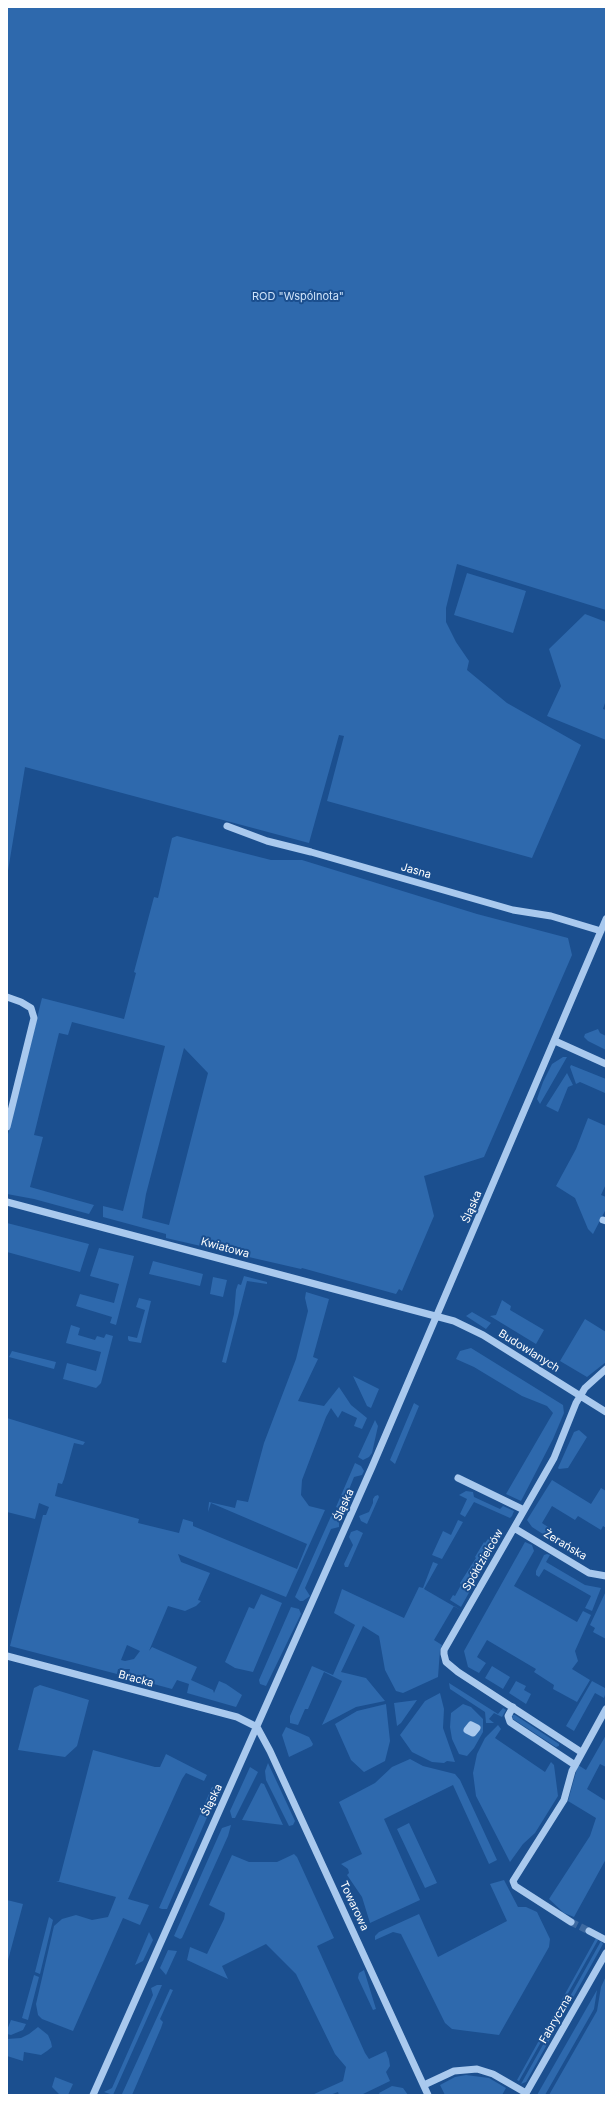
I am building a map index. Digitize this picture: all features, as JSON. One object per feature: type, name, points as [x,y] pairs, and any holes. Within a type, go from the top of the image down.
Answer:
[{"type":"street","name":"Jasna","points":[[227,826],[267,841],[311,852],[513,910],[551,916],[601,931]]},
{"type":"street","name":"Śląska","points":[[93,2095],[163,1941],[210,1829],[257,1727],[437,1316],[606,919]]},
{"type":"street","points":[[7,998],[21,1002],[30,1008],[34,1018],[7,1127]]},
{"type":"street","points":[[555,1041],[606,1064]]},
{"type":"street","name":"Kwiatowa","points":[[7,1202],[437,1316]]},
{"type":"street","name":"Budowlanych","points":[[437,1316],[478,1333],[606,1412]]},
{"type":"street","name":"Spółdzielców","points":[[581,1752],[458,1672],[444,1657],[444,1650],[554,1458],[580,1396],[590,1382],[606,1369]]},
{"type":"street","points":[[458,1478],[524,1510]]},
{"type":"street","name":"Żerańska","points":[[514,1528],[589,1573],[606,1576]]},
{"type":"street","name":"Bracka","points":[[7,1656],[238,1717],[257,1727]]},
{"type":"street","points":[[513,1707],[508,1716],[510,1722],[575,1765]]},
{"type":"street","points":[[571,1922],[515,1886],[513,1881],[564,1800],[575,1765],[606,1708]]},
{"type":"street","name":"Towarowa","points":[[257,1727],[270,1751],[428,2095]]},
{"type":"street","points":[[589,1931],[606,1940]]},
{"type":"street","name":"Fabryczna","points":[[526,2094],[606,1953]]},
{"type":"street","points":[[424,2085],[454,2071],[477,2069],[494,2074],[526,2094]]},
{"type":"green space","name":"ROD \"Wspólnota\"","points":[[7,7],[606,7],[606,610],[457,564],[446,608],[446,622],[456,642],[469,661],[467,670],[507,703],[581,745],[532,858],[327,801],[344,736],[339,735],[309,843],[25,767],[7,877]]},
{"type":"green space","points":[[467,573],[526,591],[513,633],[454,615]]},
{"type":"green space","points":[[585,614],[606,622],[606,700],[603,709],[606,710],[606,740],[547,716],[561,686],[549,649]]},
{"type":"green space","points":[[177,836],[271,860],[302,860],[477,914],[568,938],[572,955],[484,1157],[424,1176],[434,1216],[402,1291],[399,1289],[396,1294],[302,1268],[166,1238],[166,1234],[103,1217],[103,1206],[123,1211],[165,1046],[72,1022],[68,1035],[59,1033],[34,1135],[43,1137],[30,1187],[94,1205],[89,1214],[34,1199],[7,1194],[7,1138],[42,998],[124,1019],[136,973],[134,972],[154,897],[158,898],[172,838]],"holes":[[[184,1048],[208,1073],[169,1225],[142,1218],[146,1194]]]},
{"type":"green space","points":[[598,1029],[600,1033],[606,1036],[606,1050],[588,1041],[584,1037],[585,1034]]},
{"type":"green space","points":[[563,1057],[567,1057],[540,1104],[537,1099],[543,1082],[552,1064]]},
{"type":"green space","points":[[571,1065],[606,1079],[605,1093],[580,1082],[576,1084],[570,1067]]},
{"type":"green space","points":[[567,1073],[573,1085],[568,1087],[558,1112],[546,1106]]},
{"type":"green space","points":[[588,1118],[606,1126],[606,1184],[601,1195],[606,1197],[606,1209],[593,1234],[588,1229],[575,1198],[556,1186],[576,1149]]},
{"type":"green space","points":[[7,1223],[89,1244],[80,1272],[7,1252]]},
{"type":"green space","points":[[99,1248],[134,1256],[116,1325],[110,1323],[112,1317],[76,1306],[80,1294],[114,1303],[119,1284],[90,1276]]},
{"type":"green space","points":[[153,1261],[203,1274],[200,1286],[149,1274]]},
{"type":"green space","points":[[244,1276],[267,1282],[267,1284],[247,1281],[226,1363],[222,1362],[234,1314],[236,1290],[238,1284],[241,1285]]},
{"type":"green space","points":[[213,1277],[227,1280],[223,1297],[210,1294]]},
{"type":"green space","points":[[306,1292],[329,1299],[313,1357],[318,1359],[298,1401],[324,1406],[339,1387],[351,1405],[367,1418],[362,1429],[354,1426],[357,1418],[342,1411],[338,1418],[331,1408],[326,1417],[302,1480],[301,1495],[309,1506],[325,1510],[286,1597],[178,1554],[181,1562],[210,1573],[198,1600],[201,1601],[196,1606],[185,1611],[168,1606],[149,1651],[152,1647],[197,1667],[191,1680],[213,1690],[214,1693],[219,1681],[226,1684],[242,1695],[236,1707],[187,1693],[189,1684],[177,1680],[172,1689],[128,1677],[130,1669],[118,1669],[117,1674],[10,1646],[43,1515],[46,1515],[49,1507],[39,1503],[35,1519],[7,1512],[7,1418],[85,1442],[83,1445],[74,1443],[64,1479],[62,1484],[58,1483],[55,1496],[139,1519],[138,1523],[179,1533],[183,1519],[193,1522],[193,1526],[297,1569],[307,1544],[211,1503],[208,1512],[209,1502],[235,1508],[237,1500],[248,1502],[264,1443],[296,1359],[308,1311],[305,1298]],"holes":[[[127,1645],[140,1651],[134,1659],[125,1661],[121,1660]]]},
{"type":"green space","points":[[139,1298],[151,1301],[141,1343],[129,1341],[128,1339],[128,1336],[137,1338],[145,1310],[136,1307]]},
{"type":"green space","points":[[502,1300],[511,1306],[510,1310],[544,1330],[536,1344],[490,1316],[496,1315]]},
{"type":"green space","points":[[472,1312],[491,1323],[486,1329],[466,1316]]},
{"type":"green space","points":[[585,1319],[606,1332],[606,1362],[587,1377],[560,1361]]},
{"type":"green space","points":[[71,1325],[80,1328],[78,1335],[95,1340],[97,1336],[104,1338],[106,1334],[113,1336],[101,1383],[96,1388],[63,1379],[67,1363],[96,1371],[101,1352],[66,1343]]},
{"type":"green space","points":[[471,1348],[563,1405],[564,1413],[553,1439],[521,1501],[506,1494],[553,1413],[547,1406],[522,1396],[474,1367],[456,1359],[460,1351]]},
{"type":"green space","points":[[12,1351],[56,1362],[54,1369],[9,1357]]},
{"type":"green space","points":[[353,1376],[379,1389],[371,1408],[367,1406]]},
{"type":"green space","points":[[414,1403],[419,1406],[395,1464],[390,1460]]},
{"type":"green space","points":[[375,1420],[378,1426],[372,1453],[369,1457],[363,1460],[358,1457]]},
{"type":"green space","points":[[579,1430],[587,1437],[568,1468],[559,1469],[558,1468],[574,1432]]},
{"type":"green space","points":[[355,1463],[361,1466],[364,1471],[362,1475],[354,1477],[346,1497],[349,1504],[348,1509],[343,1510],[336,1507]]},
{"type":"green space","points":[[552,1480],[591,1504],[601,1488],[606,1491],[606,1528],[603,1526],[601,1530],[578,1516],[575,1520],[552,1506],[542,1523],[551,1529],[546,1536],[532,1527],[527,1520]]},
{"type":"green space","points":[[466,1491],[473,1492],[474,1497],[500,1509],[503,1506],[514,1511],[512,1516],[510,1518],[474,1502],[465,1517],[460,1514],[467,1499],[459,1495]]},
{"type":"green space","points":[[378,1495],[379,1497],[367,1524],[361,1521],[359,1516],[369,1512],[373,1499]]},
{"type":"green space","points":[[332,1514],[339,1519],[339,1527],[331,1529],[305,1588],[310,1596],[303,1601],[300,1601],[295,1597]]},
{"type":"green space","points":[[458,1520],[463,1522],[442,1559],[432,1555],[443,1531],[451,1535]]},
{"type":"green space","points":[[357,1530],[363,1533],[348,1567],[345,1567],[344,1564],[353,1545],[349,1537],[351,1532]]},
{"type":"green space","points":[[488,1539],[496,1544],[461,1607],[450,1600],[453,1595],[455,1596],[461,1585],[460,1583],[476,1558],[475,1557],[484,1542],[485,1543]]},
{"type":"green space","points":[[525,1542],[532,1545],[534,1551],[514,1586],[577,1622],[583,1611],[591,1615],[575,1651],[578,1661],[572,1669],[590,1680],[577,1702],[553,1689],[554,1685],[534,1672],[536,1669],[487,1640],[477,1657],[486,1663],[479,1673],[468,1667],[464,1651]]},
{"type":"green space","points":[[544,1555],[550,1555],[546,1562],[585,1585],[601,1588],[592,1611],[585,1608],[591,1596],[544,1569],[539,1577],[536,1575],[536,1571]]},
{"type":"green space","points":[[433,1562],[438,1564],[424,1589],[454,1606],[434,1640],[442,1645],[440,1650],[438,1677],[403,1693],[396,1691],[385,1670],[379,1636],[363,1626],[341,1672],[366,1678],[385,1701],[356,1707],[322,1725],[342,1681],[324,1672],[308,1709],[305,1709],[298,1725],[290,1723],[290,1716],[312,1666],[333,1675],[355,1625],[334,1613],[342,1589],[404,1618],[419,1587],[423,1588]]},
{"type":"green space","points":[[606,1591],[606,1639],[593,1632],[595,1628],[590,1625]]},
{"type":"green space","points":[[261,1594],[282,1603],[253,1672],[235,1668],[225,1662],[249,1607],[254,1609]]},
{"type":"green space","points":[[291,1607],[299,1609],[301,1614],[266,1686],[260,1684],[259,1680]]},
{"type":"green space","points":[[492,1666],[510,1677],[503,1689],[485,1678]]},
{"type":"green space","points":[[516,1681],[526,1686],[524,1690],[531,1694],[526,1704],[509,1693]]},
{"type":"green space","points":[[592,1681],[605,1688],[604,1698],[595,1693],[574,1731],[566,1726]]},
{"type":"green space","points":[[449,1683],[498,1714],[503,1708],[506,1710],[502,1717],[494,1713],[489,1719],[494,1723],[486,1723],[485,1712],[450,1689]]},
{"type":"green space","points":[[40,1685],[89,1700],[77,1746],[65,1757],[18,1750],[34,1688]]},
{"type":"green space","points":[[440,1693],[444,1709],[443,1728],[455,1762],[432,1762],[412,1752],[400,1735],[425,1701]]},
{"type":"green space","points":[[417,1700],[401,1723],[397,1726],[394,1703]]},
{"type":"green space","points":[[386,1704],[390,1741],[385,1761],[364,1772],[351,1760],[335,1724],[357,1711]]},
{"type":"green space","points":[[463,1704],[471,1707],[483,1719],[483,1732],[474,1748],[467,1756],[459,1754],[452,1739],[450,1727],[451,1713]]},
{"type":"green space","points":[[512,1715],[515,1715],[559,1744],[559,1746],[556,1747],[513,1719]]},
{"type":"green space","points":[[498,1725],[501,1729],[495,1738],[545,1772],[551,1762],[554,1765],[558,1796],[535,1833],[523,1844],[510,1862],[476,1796],[473,1773],[477,1754],[485,1738]]},
{"type":"green space","points":[[286,1727],[309,1737],[313,1744],[312,1746],[289,1757],[282,1735]]},
{"type":"green space","points":[[606,1735],[606,1767],[600,1764],[587,1789],[606,1801],[606,1859],[574,1917],[564,1913],[549,1899],[590,1836],[596,1818],[568,1801],[578,1765],[586,1770]]},
{"type":"green space","points":[[93,1750],[155,1767],[160,1767],[166,1754],[207,1775],[204,1781],[186,1773],[182,1779],[128,1899],[149,1905],[140,1925],[123,1918],[73,2031],[42,2019],[38,2015],[36,2004],[54,1926],[62,1919],[76,1915],[92,1920],[108,1917],[116,1897],[56,1881],[59,1881]]},
{"type":"green space","points":[[410,1759],[423,1766],[455,1774],[460,1780],[497,1860],[489,1864],[453,1785],[384,1819],[420,1900],[370,1923],[362,1897],[347,1875],[349,1873],[348,1869],[341,1864],[362,1854],[339,1802],[375,1783],[392,1767]]},
{"type":"green space","points":[[268,1763],[295,1821],[293,1825],[289,1826],[266,1780],[265,1771]]},
{"type":"green space","points":[[250,1767],[258,1772],[235,1818],[232,1818],[230,1811]]},
{"type":"green space","points":[[261,1783],[264,1784],[283,1825],[242,1820]]},
{"type":"green space","points":[[212,1787],[219,1790],[167,1909],[159,1908]]},
{"type":"green space","points":[[409,1823],[437,1883],[425,1888],[397,1829]]},
{"type":"green space","points":[[231,1825],[228,1836],[182,1938],[180,1939],[174,1936],[222,1828]]},
{"type":"green space","points":[[294,1854],[297,1857],[334,1938],[317,1946],[365,2053],[369,2059],[386,2051],[389,2059],[390,2066],[386,2072],[390,2081],[361,2095],[339,2095],[338,2092],[330,2095],[312,2095],[343,2081],[346,2067],[335,2054],[296,1974],[266,1944],[222,1966],[228,1979],[187,1960],[190,1947],[207,1954],[224,1919],[225,1913],[209,1905],[232,1855],[249,1862],[277,1862]]},
{"type":"green space","points":[[504,1880],[518,1907],[526,1907],[537,1912],[550,1939],[549,1947],[499,2035],[452,2029],[445,2023],[401,1934],[393,1932],[375,1940],[375,1936],[379,1932],[419,1914],[438,1957],[507,1921],[490,1884]]},
{"type":"green space","points":[[7,1900],[23,1904],[7,1964]]},
{"type":"green space","points":[[49,1917],[53,1920],[40,1974],[35,1972]]},
{"type":"green space","points":[[149,1932],[153,1940],[143,1961],[135,1965]]},
{"type":"green space","points":[[596,1938],[598,1940],[562,2004],[560,2003]]},
{"type":"green space","points":[[601,1941],[603,1944],[526,2082],[521,2084]]},
{"type":"green space","points":[[168,1950],[177,1951],[166,1975],[160,1968]]},
{"type":"green space","points":[[364,1970],[376,2009],[373,2010],[358,1978],[359,1973]]},
{"type":"green space","points":[[34,1975],[39,1977],[28,2020],[22,2018]]},
{"type":"green space","points":[[606,1976],[606,2095],[549,2095],[597,2011],[601,1987]]},
{"type":"green space","points":[[157,1985],[162,1985],[113,2095],[104,2092],[112,2088],[153,1995],[151,1988]]},
{"type":"green space","points":[[170,1989],[173,1990],[160,2019],[163,2022],[161,2028],[132,2095],[122,2094]]},
{"type":"green space","points":[[597,1990],[594,2009],[545,2095],[537,2095]]},
{"type":"green space","points":[[557,2008],[559,2010],[519,2081],[517,2080]]},
{"type":"green space","points":[[11,2020],[26,2024],[23,2030],[11,2035],[7,2034]]},
{"type":"green space","points":[[38,2027],[48,2035],[52,2047],[41,2055],[24,2052],[23,2061],[7,2056],[7,2039],[21,2038]]},
{"type":"green space","points":[[466,2075],[489,2078],[506,2088],[502,2095],[445,2095],[440,2085],[455,2077]]},
{"type":"green space","points":[[55,2077],[73,2084],[68,2095],[59,2094],[52,2087]]},
{"type":"green space","points":[[392,2086],[403,2088],[408,2095],[380,2095],[379,2093]]},
{"type":"tunnel","points":[[571,1922],[589,1931]]}]
